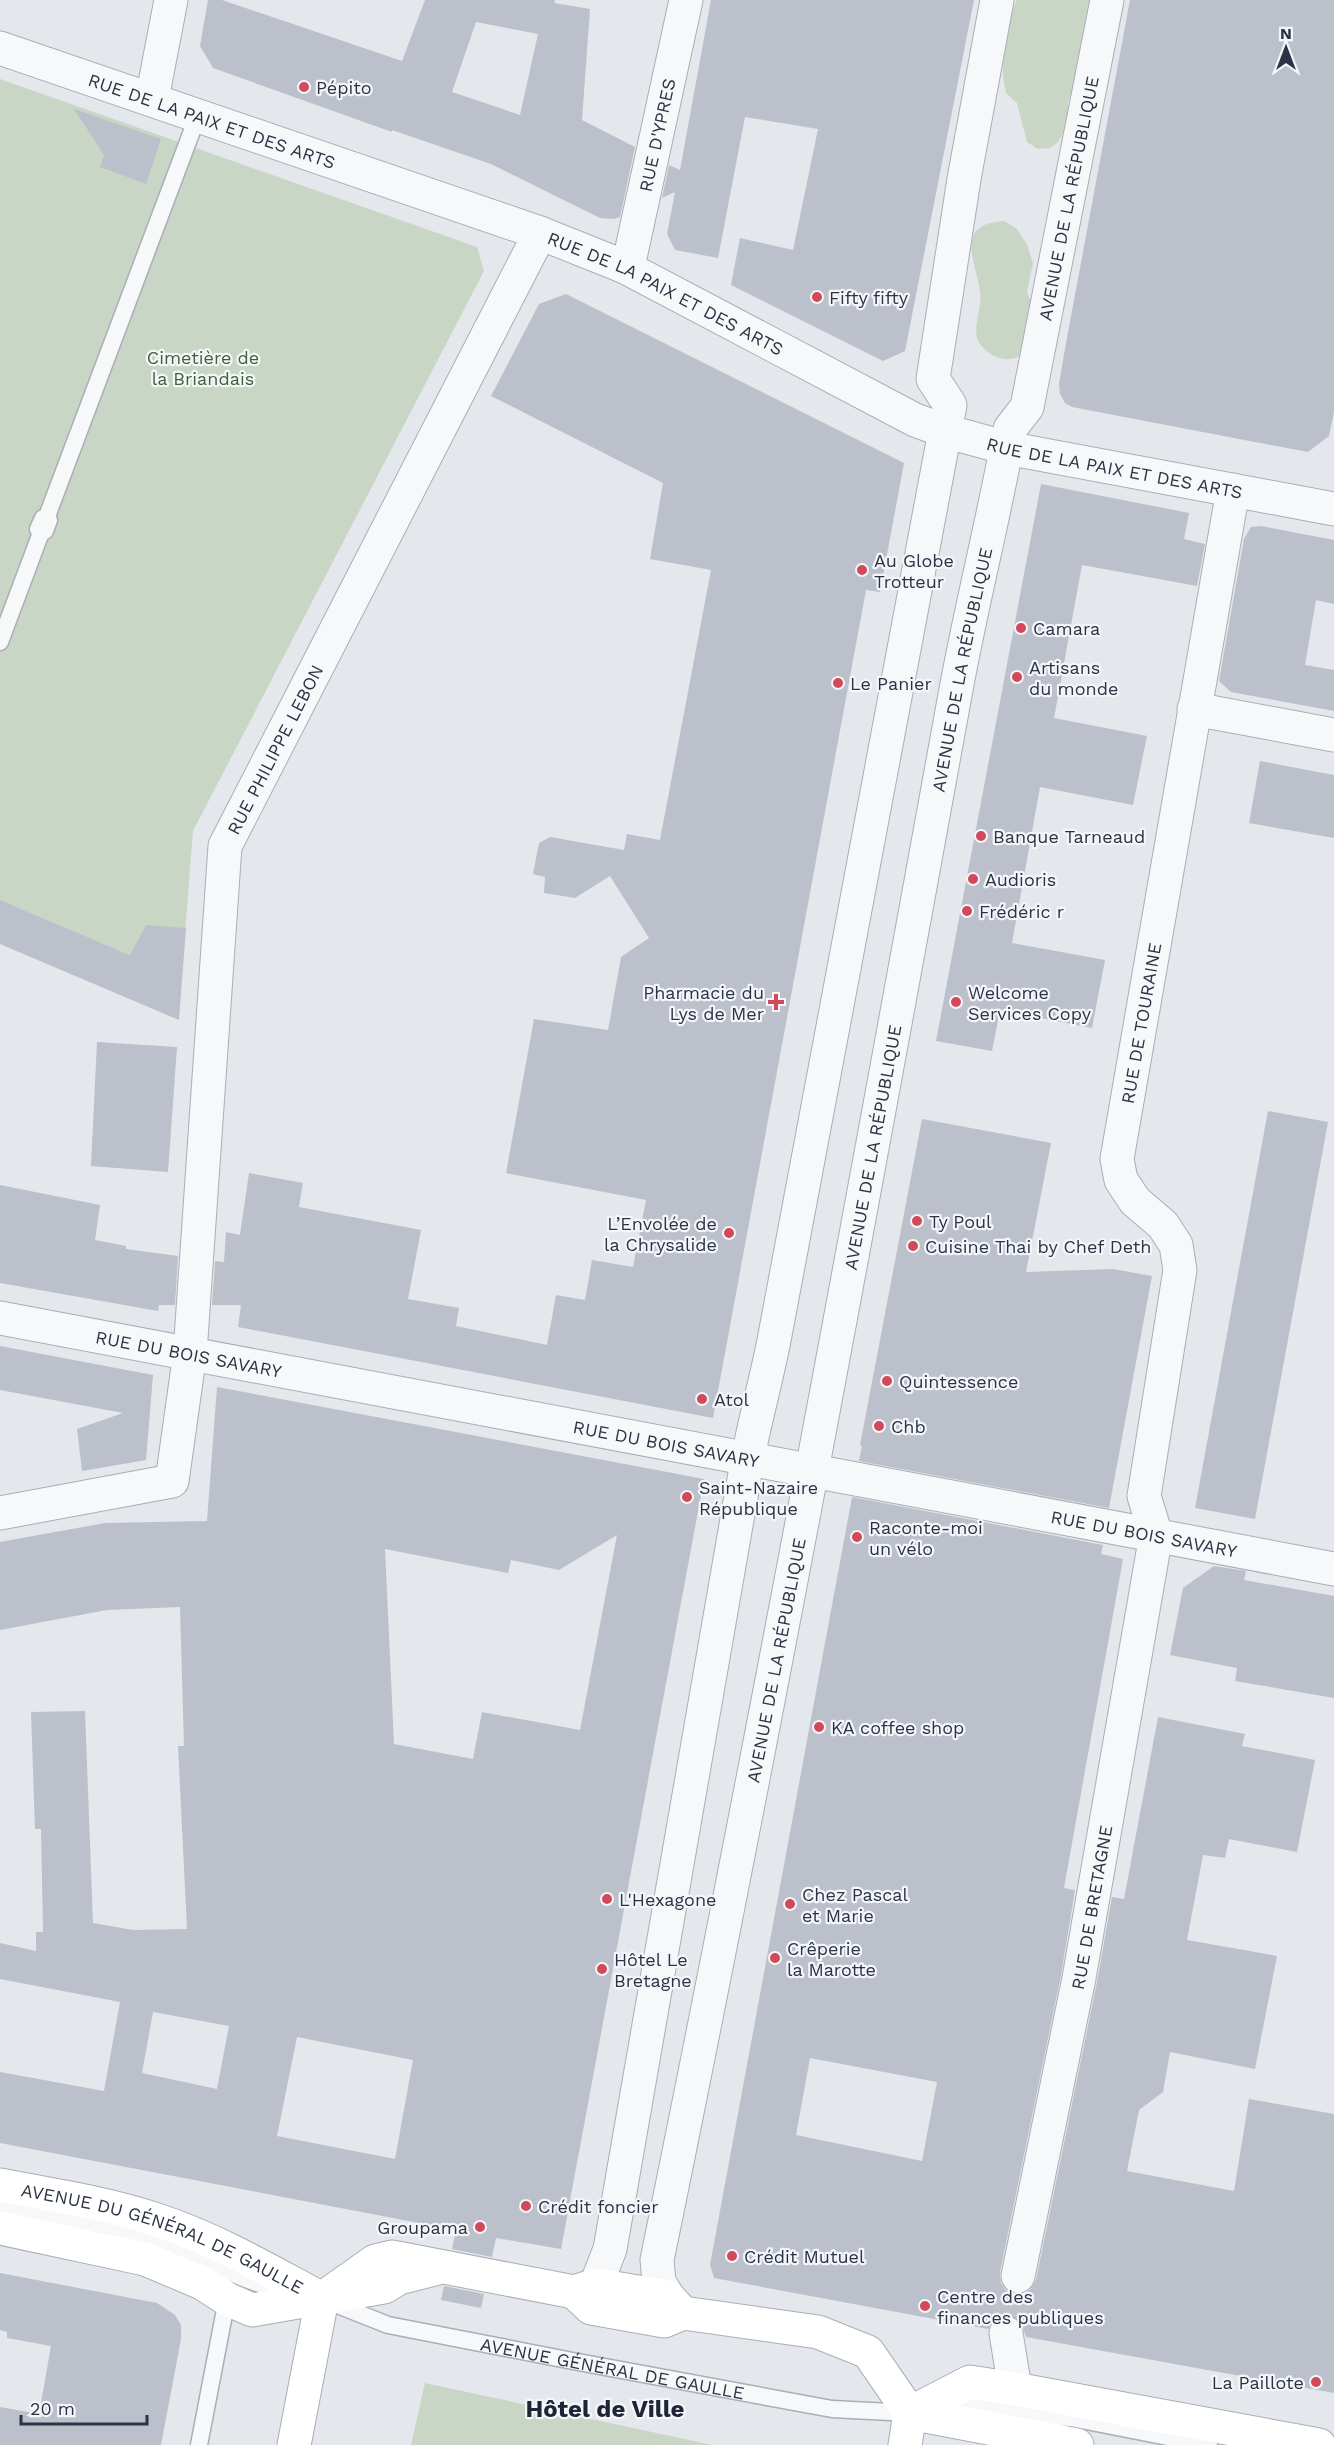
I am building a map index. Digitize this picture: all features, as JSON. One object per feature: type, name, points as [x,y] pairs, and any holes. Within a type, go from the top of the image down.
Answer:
[{"type":"main road","name":"AVENUE DU GÉNÉRAL DE GAULLE","points":[[0,2186],[92,2202],[156,2220],[248,2258],[321,2299]]},
{"type":"main road","name":"AVENUE DU GÉNÉRAL DE GAULLE","points":[[0,2228],[145,2259],[202,2283],[227,2299],[252,2310],[321,2299]]},
{"type":"main road","points":[[294,2445],[321,2299],[375,2261],[392,2257],[442,2267],[585,2288],[591,2308],[664,2321],[675,2305],[818,2332],[868,2352],[910,2413],[905,2445]]},
{"type":"main road","name":"AVENUE GÉNÉRAL DE GAULLE","points":[[910,2413],[970,2382],[1008,2419],[1077,2445]]},
{"type":"main road","name":"AVENUE GÉNÉRAL DE GAULLE","points":[[910,2413],[1319,2445]]},
{"type":"street","points":[[152,99],[171,0]]},
{"type":"street","name":"RUE D'YPRES","points":[[625,267],[631,253],[686,0]]},
{"type":"street","points":[[585,2288],[610,2249],[735,1546],[748,1457],[769,1366],[822,1074],[950,405],[933,379],[964,179],[997,0]]},
{"type":"street","name":"AVENUE DE LA RÉPUBLIQUE","points":[[675,2305],[659,2282],[657,2260],[721,1951],[813,1470],[970,608],[1010,429],[1026,407],[1107,0]]},
{"type":"street","name":"RUE DE LA PAIX ET DES ARTS","points":[[0,48],[540,233],[625,267],[915,420],[945,431],[1007,448],[1334,509]]},
{"type":"street","name":"RUE PHILIPPE LEBON","points":[[0,1513],[172,1481],[190,1353],[225,846],[540,233]]},
{"type":"street","name":"RUE DE TOURAINE","points":[[1156,1535],[1144,1496],[1180,1270],[1176,1245],[1163,1225],[1135,1201],[1121,1180],[1117,1159],[1233,490]]},
{"type":"street","points":[[1194,708],[1334,735]]},
{"type":"street","name":"RUE DU BOIS SAVARY","points":[[0,1318],[1334,1569]]},
{"type":"street","name":"RUE DE BRETAGNE","points":[[1018,2276],[1079,1978],[1156,1535]]},
{"type":"street","points":[[1006,2333],[1008,2419]]},
{"type":"lane","points":[[0,642],[198,115]]},
{"type":"lane","name":"AVENUE DU GÉNÉRAL DE GAULLE","points":[[0,2206],[90,2223],[151,2239],[256,2285],[321,2299]]},
{"type":"lane","points":[[199,2445],[227,2299]]},
{"type":"lane","name":"AVENUE GÉNÉRAL DE GAULLE","points":[[321,2299],[388,2325],[578,2362],[832,2409],[910,2413]]},
{"type":"lane","name":"AVENUE GÉNÉRAL DE GAULLE","points":[[1008,2419],[1039,2416],[1071,2418],[1209,2445]]},
{"type":"green space","points":[[1017,0],[1090,0],[1079,80],[1068,101],[1070,119],[1058,142],[1050,148],[1038,149],[1027,142],[1017,103],[1006,93],[1003,45],[1008,22]]},
{"type":"green space","name":"Cimetière de la Briandais","points":[[0,79],[477,247],[484,271],[193,831],[183,960],[130,955],[0,900]]},
{"type":"green space","points":[[1004,221],[1016,228],[1027,244],[1033,263],[1027,292],[1038,319],[1025,351],[1013,359],[1005,359],[989,353],[979,343],[976,335],[981,297],[972,257],[973,237],[978,229],[988,224]]},
{"type":"green space","points":[[425,2383],[712,2445],[411,2445]]},
{"type":"building","points":[[208,0],[222,0],[402,61],[425,0],[555,0],[554,3],[590,9],[582,120],[635,147],[620,217],[600,218],[491,164],[392,130],[392,132],[213,68],[200,46]],"holes":[[[476,22],[538,34],[520,115],[452,92]]]},
{"type":"building","points":[[711,0],[974,0],[905,351],[883,361],[731,285],[740,238],[793,250],[818,129],[745,117],[718,258],[675,250],[667,234],[675,192],[662,198],[669,165],[680,170]]},
{"type":"building","points":[[1130,0],[1334,0],[1334,412],[1329,436],[1308,452],[1072,407],[1065,403],[1060,394],[1059,384],[1066,343]]},
{"type":"building","points":[[74,109],[161,139],[146,184],[100,167],[104,155]]},
{"type":"building","points":[[566,294],[904,463],[880,592],[866,590],[713,1418],[238,1327],[241,1305],[212,1305],[215,1261],[224,1262],[226,1232],[240,1235],[249,1173],[303,1183],[299,1207],[421,1230],[408,1299],[459,1308],[456,1326],[547,1345],[556,1295],[585,1300],[592,1260],[633,1267],[646,1200],[506,1173],[534,1019],[608,1030],[621,957],[649,938],[610,876],[575,898],[544,893],[545,877],[533,874],[539,843],[550,837],[624,850],[627,834],[660,840],[711,570],[650,559],[663,483],[491,396],[539,304]]},
{"type":"building","points":[[1041,484],[1189,513],[1184,539],[1205,544],[1197,586],[1082,565],[1054,718],[1147,736],[1133,805],[1040,787],[1012,943],[1105,960],[1092,1028],[1000,1010],[992,1051],[936,1041]]},
{"type":"building","points":[[1261,526],[1334,540],[1334,604],[1316,600],[1305,665],[1334,670],[1334,711],[1231,692],[1219,681],[1244,539],[1251,527]]},
{"type":"building","points":[[1260,761],[1334,775],[1334,838],[1249,823]]},
{"type":"building","points":[[0,900],[130,955],[146,925],[186,928],[179,1020],[0,944]]},
{"type":"building","points":[[97,1042],[177,1047],[168,1172],[91,1166]]},
{"type":"building","points":[[1268,1111],[1328,1122],[1255,1519],[1195,1508]]},
{"type":"building","points":[[922,1119],[1051,1143],[1026,1272],[1113,1269],[1152,1276],[1109,1508],[859,1461],[862,1446],[860,1445]]},
{"type":"building","points":[[0,1185],[100,1205],[95,1240],[126,1246],[126,1249],[178,1256],[175,1305],[159,1305],[158,1311],[0,1283]]},
{"type":"building","points":[[0,1346],[153,1375],[146,1460],[82,1471],[77,1429],[123,1413],[0,1390]]},
{"type":"building","points":[[217,1387],[704,1479],[561,2249],[496,2238],[492,2257],[452,2249],[456,2230],[0,2143],[0,2072],[104,2091],[120,2002],[0,1979],[0,1943],[36,1951],[36,1932],[43,1932],[41,1829],[35,1829],[31,1712],[85,1711],[93,1923],[133,1930],[187,1929],[178,1746],[184,1746],[180,1607],[107,1610],[0,1630],[0,1542],[105,1523],[207,1521]],"holes":[[[617,1535],[580,1730],[482,1712],[473,1759],[394,1744],[385,1549],[508,1573],[511,1560],[559,1570]],[[153,2012],[229,2026],[217,2089],[142,2073]],[[297,2037],[413,2060],[395,2159],[277,2136]]]},
{"type":"building","points":[[852,1497],[1103,1545],[1101,1554],[1123,1559],[1064,1888],[1075,1890],[1061,1975],[1000,2272],[1000,2282],[1006,2290],[1015,2294],[1024,2294],[1032,2288],[1036,2280],[1097,1982],[1112,1897],[1124,1899],[1158,1717],[1245,1734],[1242,1746],[1315,1760],[1297,1852],[1229,1839],[1225,1858],[1203,1855],[1187,1940],[1277,1956],[1255,2069],[1170,2052],[1163,2092],[1139,2110],[1127,2171],[1234,2191],[1249,2099],[1334,2114],[1334,2393],[1026,2337],[1021,2322],[1012,2315],[995,2318],[988,2329],[714,2278],[710,2265]],"holes":[[[810,2058],[937,2082],[922,2161],[796,2135]]]},
{"type":"building","points":[[1214,1566],[1246,1571],[1244,1580],[1334,1596],[1334,1698],[1235,1681],[1237,1668],[1170,1655],[1183,1588]]},
{"type":"building","points":[[0,2273],[157,2303],[175,2315],[181,2325],[181,2339],[161,2445],[0,2445],[0,2407],[39,2414],[51,2346],[7,2338],[7,2332],[0,2330]]},
{"type":"building","points":[[444,2286],[484,2294],[481,2308],[441,2300]]},
{"type":"tunnel","points":[[1006,2333],[1018,2276]]},
{"type":"place","name":"Pépito","points":[[304,87]]},
{"type":"place","name":"Fifty fifty","points":[[817,297]]},
{"type":"place","name":"Au Globe Trotteur","points":[[862,570]]},
{"type":"place","name":"Camara","points":[[1021,628]]},
{"type":"place","name":"Artisans du monde","points":[[1017,677]]},
{"type":"place","name":"Le Panier","points":[[838,683]]},
{"type":"place","name":"Banque Tarneaud","points":[[981,836]]},
{"type":"place","name":"Audioris","points":[[973,879]]},
{"type":"place","name":"Frédéric r","points":[[967,911]]},
{"type":"place","name":"Pharmacie du Lys de Mer","points":[[776,1002]]},
{"type":"place","name":"Welcome Services Copy","points":[[956,1002]]},
{"type":"place","name":"Ty Poul","points":[[917,1221]]},
{"type":"place","name":"L’Envolée de la Chrysalide","points":[[729,1233]]},
{"type":"place","name":"Cuisine Thai by Chef Deth","points":[[913,1246]]},
{"type":"place","name":"Quintessence","points":[[887,1381]]},
{"type":"place","name":"Atol","points":[[702,1399]]},
{"type":"place","name":"Chb","points":[[879,1426]]},
{"type":"place","name":"Saint-Nazaire République","points":[[687,1497]]},
{"type":"place","name":"Raconte-moi un vélo","points":[[857,1537]]},
{"type":"place","name":"KA coffee shop","points":[[819,1727]]},
{"type":"place","name":"L'Hexagone","points":[[607,1899]]},
{"type":"place","name":"Chez Pascal et Marie","points":[[790,1904]]},
{"type":"place","name":"Crêperie la Marotte","points":[[775,1958]]},
{"type":"place","name":"Hôtel Le Bretagne","points":[[602,1969]]},
{"type":"place","name":"Crédit foncier","points":[[526,2206]]},
{"type":"place","name":"Groupama","points":[[480,2227]]},
{"type":"place","name":"Crédit Mutuel","points":[[732,2256]]},
{"type":"place","name":"Centre des finances publiques","points":[[925,2306]]},
{"type":"place","name":"La Paillote","points":[[1316,2382]]},
{"type":"district","name":"Hôtel de Ville","points":[[605,2409]]}]
